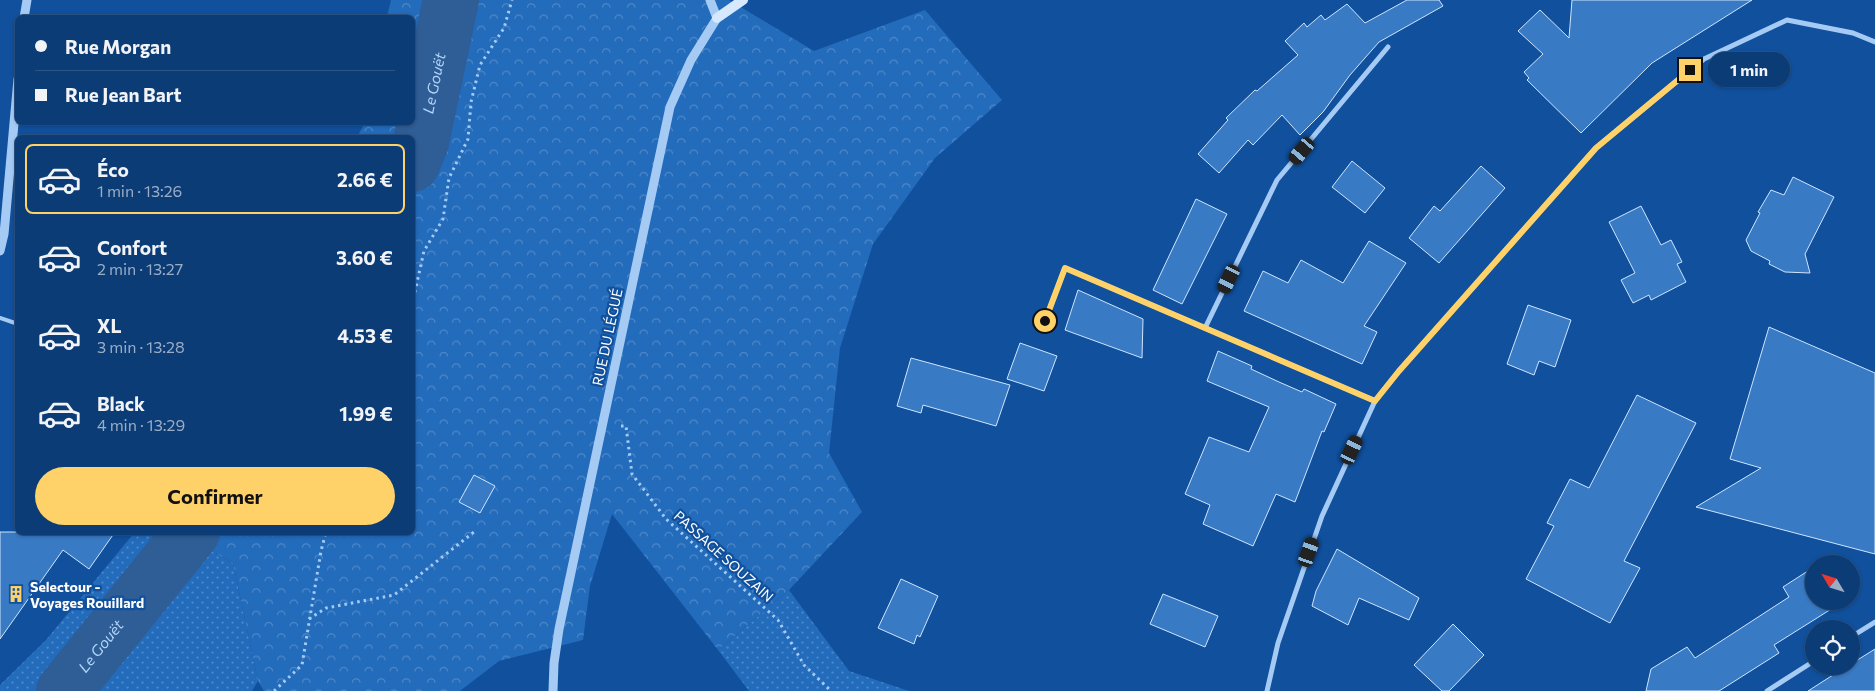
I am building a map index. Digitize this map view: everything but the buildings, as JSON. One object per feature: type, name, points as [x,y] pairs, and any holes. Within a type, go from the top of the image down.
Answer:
[{"type":"main road","points":[[717,18],[743,0]]},
{"type":"street","points":[[24,15],[26,0]]},
{"type":"street","points":[[710,0],[717,18]]},
{"type":"street","name":"RUE DU LÉGUÉ","points":[[553,691],[554,663],[561,619],[670,107],[691,60],[717,18]]},
{"type":"street","points":[[1267,691],[1278,643],[1322,516],[1375,401],[1399,371],[1596,148],[1704,59],[1787,20],[1853,32],[1875,42]]},
{"type":"street","points":[[1204,328],[1277,180],[1388,47]]},
{"type":"street","points":[[0,251],[4,234],[15,112]]},
{"type":"street","points":[[1045,321],[1065,268],[1375,401]]},
{"type":"street","points":[[1860,631],[1875,622]]},
{"type":"street","points":[[1766,691],[1805,667]]},
{"type":"lane","points":[[0,318],[15,323]]},
{"type":"path","points":[[415,292],[424,251],[443,219],[449,178],[468,139],[471,102],[480,65],[504,28],[512,0]]},
{"type":"path","name":"PASSAGE SOUZAIN","points":[[626,426],[632,474],[666,520],[778,620],[804,666],[831,691]]},
{"type":"path","points":[[309,619],[326,608],[394,595],[474,532]]},
{"type":"path","points":[[274,691],[302,665],[325,535]]},
{"type":"green space","points":[[391,0],[729,0],[814,51],[925,10],[1002,100],[935,158],[873,244],[840,348],[829,453],[862,512],[789,590],[718,650],[612,514],[590,586],[583,640],[499,661],[460,691],[264,691],[258,681],[233,563],[184,535],[415,535],[415,135],[358,135],[364,125],[415,125],[415,15],[387,15]]},
{"type":"green space","points":[[132,535],[184,535],[233,563],[258,681],[252,691],[0,691],[0,685],[46,640]]},
{"type":"green space","points":[[789,590],[849,671],[909,691],[749,691],[718,650]]},
{"type":"waterway","name":"Le Gouët","points":[[415,157],[421,142],[451,0]]},
{"type":"waterway","name":"Le Gouët","points":[[64,691],[190,535]]},
{"type":"place","name":"Selectour - Voyages Rouillard","points":[[16,594]]},
{"type":"route","points":[[1045,321],[1065,268],[1375,401],[1399,371],[1596,148],[1690,70]]}]
